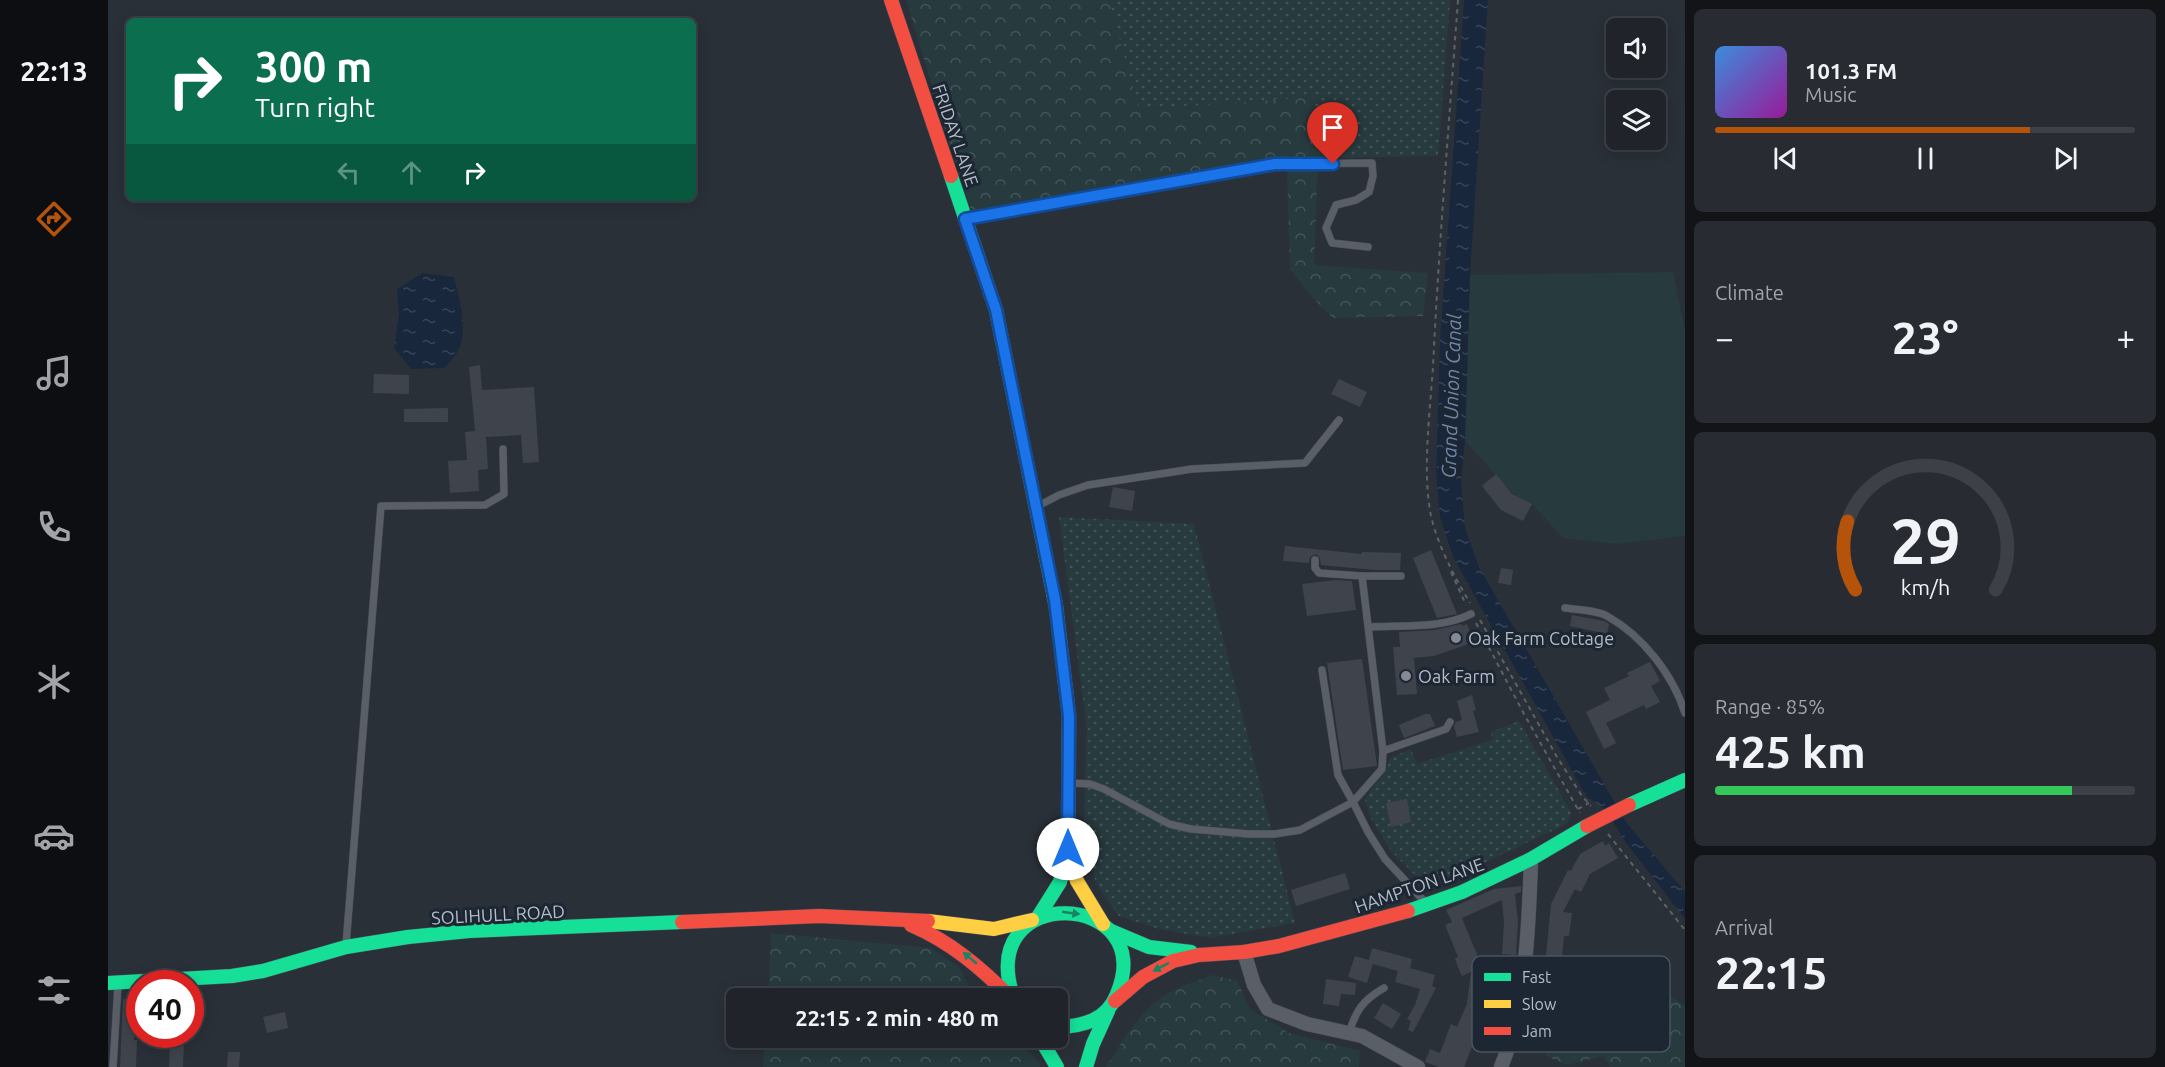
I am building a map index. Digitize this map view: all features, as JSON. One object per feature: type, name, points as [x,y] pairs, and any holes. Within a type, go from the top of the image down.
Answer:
[{"type":"main road","name":"FRIDAY LANE","points":[[891,0],[996,310],[1055,600],[1069,716],[1068,849],[1071,869],[1077,886],[1118,941],[1122,963],[1121,981],[1112,1006]]},
{"type":"main road","name":"HAMPTON LANE","points":[[1035,919],[1051,913],[1070,912],[1083,915],[1149,947],[1179,952],[1244,952],[1279,946],[1339,931],[1462,892],[1531,859],[1587,826],[1685,780]]},
{"type":"main road","name":"FRIDAY LANE","points":[[1010,988],[1008,956],[1018,934],[1035,919],[1060,882],[1068,849]]},
{"type":"main road","name":"SOLIHULL ROAD","points":[[113,982],[242,974],[263,971],[346,947],[469,932],[819,916],[937,922],[992,930],[1004,929],[1035,919]]},
{"type":"main road","name":"SOLIHULL ROAD","points":[[894,919],[933,934],[962,952],[1001,988]]},
{"type":"main road","name":"HAMPTON LANE","points":[[1112,1006],[1143,977],[1162,966],[1186,958],[1216,953]]},
{"type":"main road","points":[[1068,1027],[1080,1026],[1098,1018],[1112,1006]]},
{"type":"main road","points":[[1086,1067],[1093,1044],[1112,1006]]},
{"type":"main road","points":[[1046,1048],[1057,1067]]},
{"type":"street","points":[[1525,956],[1531,859]]},
{"type":"street","points":[[1244,952],[1254,985],[1268,1009],[1307,1024],[1362,1036],[1418,1067]]},
{"type":"street","points":[[1501,1067],[1508,1052]]},
{"type":"lane","points":[[965,219],[1275,164],[1372,164],[1373,176],[1369,192],[1356,200],[1335,205],[1326,228],[1332,243],[1368,247]]},
{"type":"lane","points":[[1036,507],[1059,495],[1088,485],[1192,469],[1305,463],[1339,420]]},
{"type":"lane","points":[[346,947],[381,506],[485,506],[504,494],[503,449]]},
{"type":"lane","points":[[1315,560],[1315,568],[1319,573],[1401,576]]},
{"type":"lane","points":[[1068,783],[1090,784],[1104,789],[1169,824],[1191,829],[1249,834],[1275,834],[1300,830],[1353,802],[1382,769],[1383,751],[1362,576]]},
{"type":"lane","points":[[1565,608],[1605,615],[1642,643],[1670,678],[1685,713]]},
{"type":"lane","points":[[1369,627],[1429,624],[1458,620],[1473,613]]},
{"type":"lane","points":[[1322,670],[1338,775],[1385,859],[1427,904]]},
{"type":"lane","points":[[1383,751],[1446,729],[1449,722]]},
{"type":"lane","points":[[113,982],[113,1067]]},
{"type":"lane","points":[[1349,1033],[1355,1014],[1368,997],[1384,988]]},
{"type":"path","points":[[1458,0],[1434,341],[1427,483],[1431,515],[1457,587],[1557,757],[1593,808]]},
{"type":"path","points":[[1446,557],[1470,603]]},
{"type":"path","points":[[1473,613],[1524,714],[1587,826]]},
{"type":"path","points":[[1578,809],[1589,803]]},
{"type":"path","points":[[1605,829],[1685,930]]},
{"type":"green space","points":[[906,0],[1109,0],[1139,110],[1312,97],[1318,158],[1314,265],[1428,273],[1423,316],[1333,318],[1311,296],[1290,269],[1287,170],[976,224]]},
{"type":"green space","points":[[1109,0],[1450,0],[1438,156],[1318,158],[1312,97],[1138,110]]},
{"type":"green space","points":[[1673,272],[1685,330],[1685,536],[1617,544],[1563,538],[1532,504],[1514,495],[1465,441],[1470,275]]},
{"type":"green space","points":[[1059,517],[1194,524],[1295,923],[1209,938],[1159,929],[1119,916],[1098,887],[1083,846],[1087,729]]},
{"type":"green space","points":[[1519,721],[1571,812],[1567,824],[1445,881],[1419,879],[1391,851],[1372,820],[1365,800],[1386,771],[1390,758],[1411,749],[1417,764],[1492,740],[1491,732]]},
{"type":"green space","points":[[771,933],[931,948],[960,968],[970,988],[768,988]]},
{"type":"green space","points":[[1213,975],[1237,981],[1250,1009],[1289,1033],[1360,1051],[1359,1067],[1106,1067],[1135,1024],[1153,1004],[1174,990]]},
{"type":"green space","points":[[1670,996],[1685,1006],[1685,1067],[1610,1067],[1604,1056],[1567,1065],[1546,1056],[1548,1052],[1670,1052]]},
{"type":"green space","points":[[764,1048],[1024,1048],[1041,1067],[763,1067]]},
{"type":"water","name":"Grand Union Canal","points":[[1464,0],[1488,0],[1470,275],[1465,441],[1461,482],[1465,528],[1479,567],[1626,822],[1685,892],[1685,919],[1624,840],[1606,810],[1586,796],[1453,557],[1440,517],[1436,473],[1440,340]]},
{"type":"water","points":[[423,273],[454,277],[458,293],[463,319],[463,336],[458,351],[445,368],[411,369],[394,348],[399,314],[397,289]]},
{"type":"building","points":[[480,365],[482,390],[534,387],[539,462],[523,463],[521,435],[486,437],[488,469],[478,470],[479,491],[450,493],[448,461],[467,460],[465,432],[475,431],[469,367]]},
{"type":"building","points":[[374,374],[409,375],[409,394],[373,393]]},
{"type":"building","points":[[1339,379],[1367,392],[1360,407],[1331,394]]},
{"type":"building","points":[[448,408],[448,422],[404,422],[404,409]]},
{"type":"building","points":[[1496,474],[1512,494],[1532,504],[1523,521],[1501,510],[1482,486]]},
{"type":"building","points":[[1113,487],[1135,491],[1132,511],[1109,507]]},
{"type":"building","points":[[1285,546],[1362,554],[1362,552],[1401,553],[1400,570],[1321,565],[1320,558],[1316,554],[1310,557],[1309,563],[1283,561]]},
{"type":"building","points":[[1431,550],[1457,614],[1437,618],[1413,558]]},
{"type":"building","points":[[1501,568],[1513,570],[1511,585],[1498,583]]},
{"type":"building","points":[[1336,580],[1352,581],[1356,610],[1307,616],[1302,584]]},
{"type":"building","points":[[1572,615],[1604,621],[1609,624],[1607,634],[1570,626]]},
{"type":"building","points":[[1461,624],[1462,626],[1467,624],[1474,642],[1434,656],[1414,658],[1417,694],[1397,695],[1393,647],[1400,647],[1399,632],[1435,630]]},
{"type":"building","points":[[1362,659],[1377,766],[1343,770],[1327,663]]},
{"type":"building","points":[[1650,662],[1660,681],[1651,686],[1660,702],[1646,709],[1644,705],[1606,723],[1616,743],[1604,749],[1586,712],[1610,700],[1604,688],[1629,676],[1627,673]]},
{"type":"building","points":[[1472,695],[1476,710],[1473,711],[1479,732],[1457,737],[1454,726],[1456,722],[1462,720],[1457,701]]},
{"type":"building","points":[[1430,714],[1435,726],[1404,738],[1399,725]]},
{"type":"building","points":[[1407,799],[1411,822],[1391,827],[1386,803]]},
{"type":"building","points":[[1603,841],[1605,846],[1609,843],[1618,858],[1590,874],[1581,892],[1575,889],[1563,912],[1572,913],[1569,936],[1564,936],[1562,956],[1546,956],[1551,904],[1568,870],[1571,871],[1580,854]]},
{"type":"building","points":[[1345,873],[1350,889],[1296,906],[1291,890]]},
{"type":"building","points":[[1521,886],[1521,892],[1515,894],[1518,922],[1516,955],[1502,954],[1504,922],[1502,900],[1462,918],[1478,956],[1472,956],[1472,1047],[1464,1067],[1439,1067],[1425,1062],[1430,1049],[1440,1053],[1451,1024],[1457,1027],[1467,1004],[1471,972],[1462,976],[1457,965],[1455,958],[1458,957],[1445,925],[1452,922],[1446,910],[1494,889]]},
{"type":"building","points":[[1372,948],[1412,959],[1410,968],[1435,975],[1432,986],[1436,988],[1413,1032],[1408,1030],[1411,1021],[1407,1019],[1420,989],[1395,982],[1398,971],[1373,964],[1367,983],[1348,977],[1355,956],[1369,960]]},
{"type":"building","points":[[1326,979],[1356,983],[1355,995],[1341,994],[1339,1006],[1323,1004]]},
{"type":"building","points":[[123,999],[126,999],[126,1048],[137,1048],[136,1067],[120,1067]]},
{"type":"building","points":[[1383,1003],[1401,1014],[1392,1029],[1374,1018]]},
{"type":"building","points":[[285,1012],[288,1028],[267,1033],[263,1017]]},
{"type":"building","points":[[170,1048],[184,1048],[183,1067],[169,1067]]},
{"type":"building","points":[[228,1052],[240,1052],[239,1067],[227,1067]]},
{"type":"traffic: fast","points":[[951,176],[996,310],[1056,607]]},
{"type":"traffic: fast","points":[[1629,805],[1685,780]]},
{"type":"traffic: fast","points":[[1408,911],[1462,892],[1531,859],[1587,826]]},
{"type":"traffic: fast","points":[[1038,917],[1060,882],[1066,856]]},
{"type":"traffic: fast","points":[[1012,988],[1008,961],[1018,934],[1039,918],[1066,913],[1092,919],[1113,934],[1123,960],[1117,994],[1113,1003],[1101,1016],[1085,1023],[1068,1026]]},
{"type":"traffic: fast","points":[[108,983],[232,976],[263,971],[346,947],[408,937],[469,931],[682,922]]},
{"type":"traffic: fast","points":[[1111,931],[1149,947],[1191,952]]},
{"type":"traffic: fast","points":[[1086,1067],[1093,1044],[1108,1011]]},
{"type":"traffic: fast","points":[[1046,1048],[1057,1067]]},
{"type":"traffic: slow","points":[[1056,607],[1069,716],[1068,849],[1077,881],[1103,924]]},
{"type":"traffic: slow","points":[[928,921],[994,929],[1032,920]]},
{"type":"traffic: jam","points":[[891,0],[951,176]]},
{"type":"traffic: jam","points":[[1587,826],[1629,805]]},
{"type":"traffic: jam","points":[[1115,1001],[1143,977],[1173,961],[1199,955],[1244,952],[1279,946],[1408,911]]},
{"type":"traffic: jam","points":[[682,922],[819,916],[928,921]]},
{"type":"traffic: jam","points":[[911,925],[939,939],[965,957],[1000,988]]},
{"type":"place","name":"Oak Farm Cottage","points":[[1456,638]]},
{"type":"place","name":"Oak Farm","points":[[1406,676]]},
{"type":"route","points":[[1068,849],[1069,716],[1055,600],[996,310],[965,219],[1275,164],[1333,164]]}]
